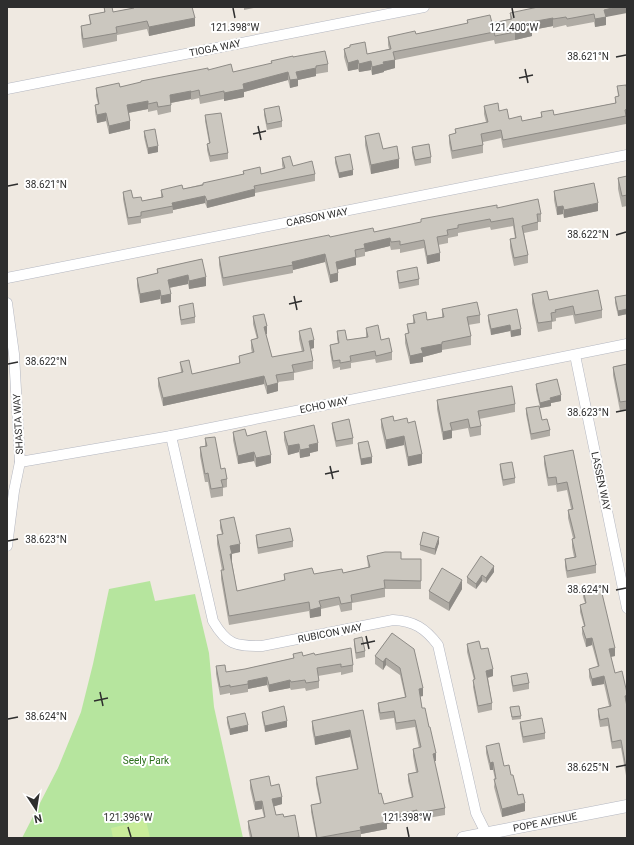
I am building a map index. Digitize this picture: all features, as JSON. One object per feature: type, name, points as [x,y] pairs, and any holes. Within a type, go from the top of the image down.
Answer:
[{"type":"street","name":"TIOGA WAY","points":[[7,89],[424,7]]},
{"type":"street","name":"CARSON WAY","points":[[7,278],[627,155]]},
{"type":"street","name":"SHASTA WAY","points":[[7,303],[14,354],[20,462],[14,491],[7,546]]},
{"type":"street","name":"ECHO WAY","points":[[20,462],[171,436],[627,344]]},
{"type":"street","name":"LASSEN WAY","points":[[575,355],[627,608]]},
{"type":"street","name":"RUBICON WAY","points":[[171,436],[213,621],[220,633],[231,642],[246,646],[262,646],[393,620],[406,621],[425,630],[438,645],[476,813],[487,835]]},
{"type":"street","name":"POPE AVENUE","points":[[463,838],[487,835],[627,806]]},
{"type":"green space","name":"Seely Park","points":[[150,581],[155,601],[195,594],[209,653],[214,707],[243,838],[22,838],[58,768],[81,712],[109,589]]},
{"type":"green space","points":[[146,820],[150,838],[113,838],[111,828]]},
{"type":"building","points":[[104,7],[112,7],[113,12],[134,8],[133,7],[192,7],[195,18],[149,27],[147,21],[116,27],[117,33],[83,39],[81,26],[91,24],[89,15],[105,12]]},
{"type":"building","points":[[538,7],[616,7],[604,10],[606,17],[595,19],[594,14],[567,19],[566,17],[553,18],[531,22],[532,28],[515,32],[495,36],[494,32],[393,52],[395,60],[383,62],[384,64],[372,67],[371,61],[359,64],[358,60],[348,63],[344,49],[350,47],[350,45],[365,42],[367,54],[391,49],[388,37],[415,31],[416,34],[468,23],[467,20],[490,15],[492,23],[512,19],[510,13]]},
{"type":"building","points":[[325,51],[328,64],[296,72],[298,79],[290,80],[288,72],[243,84],[244,89],[224,93],[224,91],[200,96],[199,90],[170,95],[171,105],[158,107],[157,102],[148,104],[148,101],[127,105],[130,121],[109,126],[106,113],[97,115],[95,105],[99,104],[96,88],[119,83],[120,87],[141,81],[208,68],[208,70],[231,64],[233,72],[272,63],[271,61]]},
{"type":"building","points":[[626,85],[626,116],[503,140],[501,130],[481,134],[483,145],[452,151],[449,135],[456,133],[455,129],[488,122],[484,106],[498,103],[499,111],[507,109],[509,119],[521,116],[522,121],[542,117],[541,112],[553,110],[554,115],[616,103],[615,97],[619,96],[617,86]]},
{"type":"building","points":[[279,106],[282,121],[267,124],[264,109]]},
{"type":"building","points":[[221,113],[228,153],[210,156],[207,144],[210,143],[205,115]]},
{"type":"building","points":[[155,129],[158,146],[148,148],[144,131]]},
{"type":"building","points":[[379,133],[383,149],[397,146],[399,159],[371,165],[365,136]]},
{"type":"building","points":[[429,144],[431,157],[415,160],[412,147]]},
{"type":"building","points":[[350,154],[353,170],[339,173],[335,157]]},
{"type":"building","points":[[290,156],[293,166],[312,161],[315,174],[254,186],[255,189],[207,201],[205,196],[172,203],[173,206],[141,212],[141,216],[128,218],[123,192],[131,190],[133,198],[141,197],[142,201],[163,197],[161,190],[182,185],[183,189],[203,185],[203,183],[244,174],[243,171],[260,167],[261,174],[285,168],[282,158]]},
{"type":"building","points":[[627,176],[627,195],[622,196],[618,178]]},
{"type":"building","points":[[594,183],[598,203],[564,210],[563,206],[557,207],[554,191]]},
{"type":"building","points":[[538,199],[541,214],[537,214],[538,222],[522,226],[528,255],[514,258],[510,239],[516,238],[513,218],[491,222],[490,219],[458,225],[458,228],[447,230],[448,235],[437,237],[440,253],[427,256],[424,240],[400,245],[400,241],[391,242],[390,238],[364,244],[365,248],[355,250],[356,257],[336,262],[338,273],[330,275],[325,254],[292,262],[293,265],[223,278],[219,257],[329,235],[330,237],[373,228],[374,232],[421,222],[421,219],[497,205],[497,208]]},
{"type":"building","points":[[202,259],[206,277],[189,281],[188,275],[168,280],[171,294],[161,296],[160,290],[140,294],[137,278],[158,273],[157,269]]},
{"type":"building","points":[[417,267],[419,279],[399,283],[397,271]]},
{"type":"building","points":[[598,290],[602,310],[575,315],[573,306],[555,310],[556,312],[551,313],[552,321],[538,323],[532,294],[547,291],[549,300]]},
{"type":"building","points":[[627,295],[627,309],[618,311],[615,297]]},
{"type":"building","points":[[477,302],[480,315],[467,317],[471,336],[421,348],[423,353],[410,356],[405,334],[409,333],[407,324],[415,323],[413,315],[426,312],[427,320],[444,317],[442,309]]},
{"type":"building","points":[[193,303],[195,317],[181,320],[179,306]]},
{"type":"building","points":[[517,309],[521,329],[511,331],[510,325],[491,329],[488,315]]},
{"type":"building","points":[[264,314],[267,326],[264,327],[272,357],[304,351],[299,331],[311,328],[314,340],[309,341],[313,361],[292,365],[294,372],[276,375],[278,383],[267,386],[264,376],[163,398],[158,378],[183,372],[180,362],[189,360],[192,374],[240,363],[239,356],[254,352],[251,340],[258,338],[253,316]]},
{"type":"building","points":[[378,325],[381,340],[389,338],[392,352],[376,356],[375,351],[350,356],[351,361],[340,363],[340,360],[333,361],[330,345],[339,343],[337,331],[345,330],[347,340],[368,337],[366,328]]},
{"type":"building","points":[[627,364],[627,401],[620,402],[613,367]]},
{"type":"building","points":[[557,379],[561,395],[540,403],[536,384]]},
{"type":"building","points":[[512,386],[515,404],[478,411],[481,426],[470,428],[468,419],[450,423],[452,430],[443,432],[437,400]]},
{"type":"building","points":[[539,406],[542,420],[547,419],[550,430],[531,434],[526,408]]},
{"type":"building","points":[[393,416],[394,421],[407,418],[408,423],[415,421],[422,454],[408,457],[404,436],[386,440],[381,419]]},
{"type":"building","points":[[349,419],[353,438],[336,441],[332,423]]},
{"type":"building","points":[[314,425],[318,443],[309,445],[310,448],[300,450],[299,444],[288,446],[284,432]]},
{"type":"building","points":[[245,429],[247,436],[266,431],[271,455],[256,458],[254,452],[238,456],[233,432]]},
{"type":"building","points":[[215,437],[221,469],[225,468],[227,479],[221,480],[223,487],[211,489],[208,473],[205,474],[200,447],[207,446],[205,438]]},
{"type":"building","points":[[368,441],[372,457],[361,459],[358,443]]},
{"type":"building","points":[[573,450],[596,565],[567,571],[565,559],[576,557],[572,539],[575,538],[568,510],[573,509],[567,482],[557,484],[556,477],[548,478],[544,456]]},
{"type":"building","points":[[512,462],[515,478],[503,480],[500,464]]},
{"type":"building","points":[[234,517],[240,544],[230,546],[232,554],[230,554],[237,591],[285,580],[284,574],[312,568],[314,574],[342,569],[343,573],[370,567],[367,556],[385,552],[401,552],[401,559],[421,559],[421,581],[384,580],[385,588],[351,595],[352,602],[341,604],[339,597],[319,601],[321,607],[310,610],[309,602],[229,616],[221,570],[224,570],[217,535],[223,534],[220,520]]},
{"type":"building","points":[[290,528],[293,541],[258,548],[256,535]]},
{"type":"building","points":[[423,532],[439,537],[435,549],[420,545]]},
{"type":"building","points":[[481,556],[494,566],[486,578],[482,575],[476,584],[467,577]]},
{"type":"building","points":[[442,568],[462,580],[449,603],[429,591]]},
{"type":"building","points":[[600,585],[615,648],[609,649],[615,673],[622,671],[627,693],[625,696],[627,707],[627,773],[621,740],[612,742],[608,718],[600,720],[598,709],[611,706],[604,676],[592,679],[589,669],[599,666],[592,638],[586,639],[582,627],[585,626],[580,605],[586,603],[583,589]]},
{"type":"building","points":[[392,633],[414,649],[423,688],[419,689],[422,708],[425,708],[436,753],[433,754],[445,808],[417,813],[417,810],[386,817],[387,822],[360,827],[361,830],[317,838],[311,805],[321,803],[316,777],[358,769],[350,730],[315,737],[312,721],[363,710],[379,794],[381,793],[384,804],[413,797],[408,774],[418,772],[413,749],[421,747],[415,720],[396,723],[394,711],[380,713],[378,703],[406,697],[400,668],[386,658],[383,662],[375,656]]},
{"type":"building","points":[[362,637],[365,651],[356,653],[354,639]]},
{"type":"building","points":[[479,641],[481,649],[488,648],[493,669],[486,671],[492,703],[478,706],[473,680],[475,679],[467,644]]},
{"type":"building","points":[[351,648],[353,665],[341,667],[341,664],[317,668],[319,681],[306,683],[305,680],[291,682],[290,680],[269,685],[267,677],[248,681],[248,684],[220,687],[216,666],[225,665],[226,672],[294,658],[293,654],[302,652],[303,656]]},
{"type":"building","points":[[527,673],[529,683],[513,686],[511,676]]},
{"type":"building","points":[[284,706],[287,721],[265,726],[262,712]]},
{"type":"building","points":[[519,706],[521,716],[512,717],[510,707]]},
{"type":"building","points":[[245,713],[248,725],[230,729],[227,717]]},
{"type":"building","points":[[542,718],[545,733],[523,737],[520,722]]},
{"type":"building","points":[[499,743],[504,766],[509,765],[518,795],[523,794],[525,803],[502,809],[494,779],[496,779],[493,762],[490,763],[486,746]]},
{"type":"building","points":[[269,776],[271,786],[279,784],[282,797],[272,799],[276,815],[283,814],[284,817],[295,815],[299,837],[252,838],[248,821],[265,817],[262,801],[255,802],[250,780]]}]
